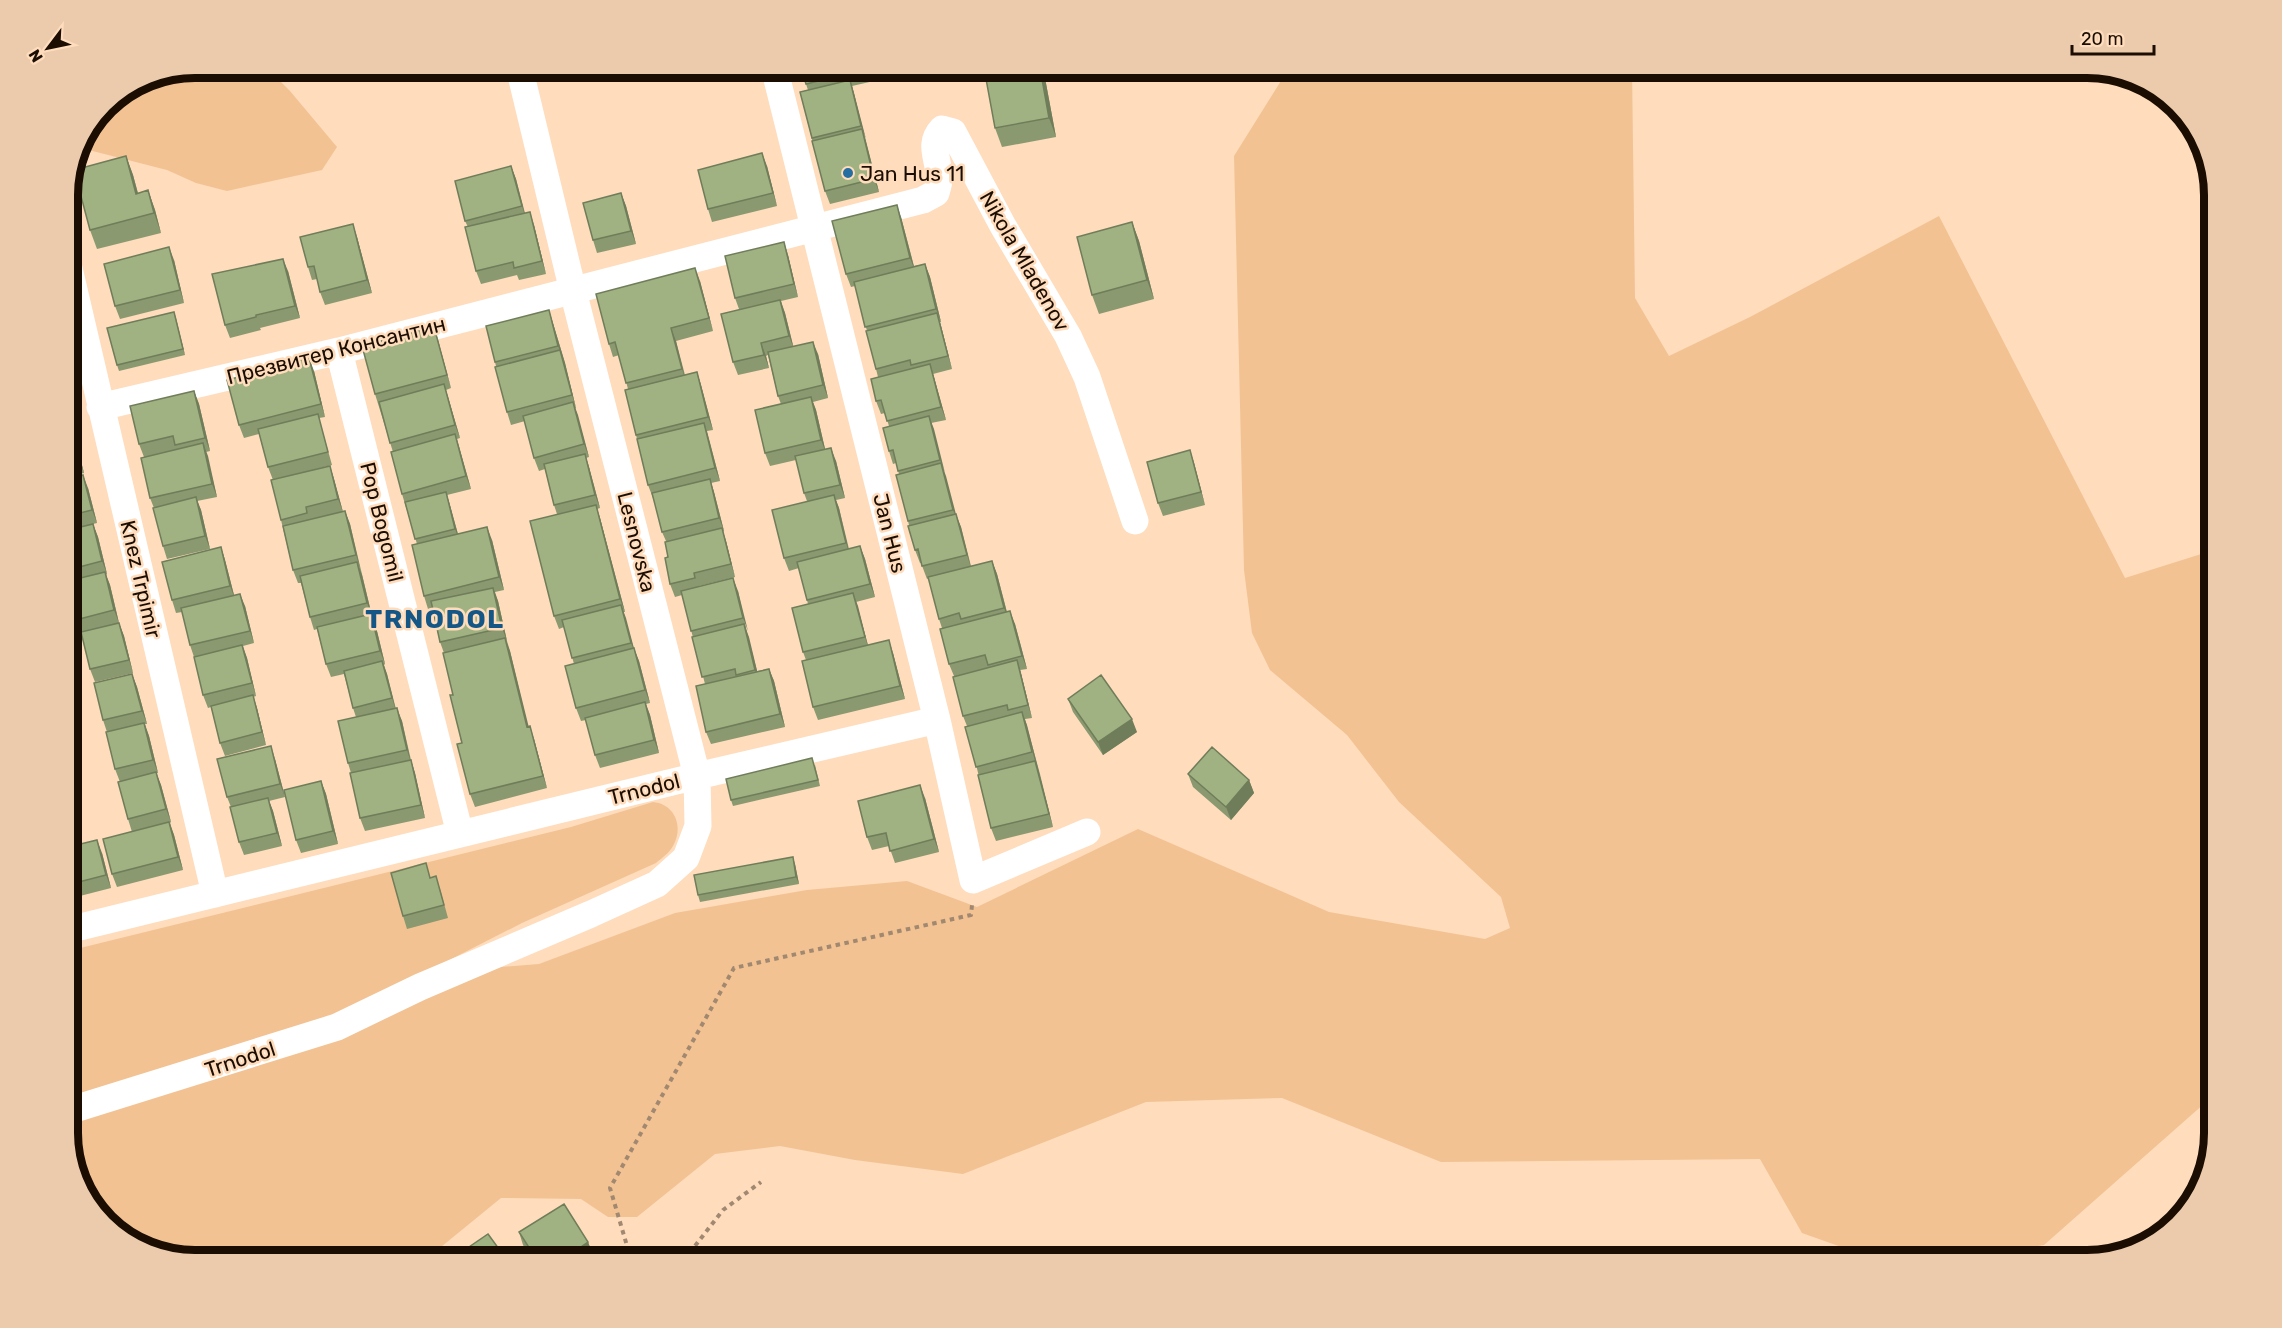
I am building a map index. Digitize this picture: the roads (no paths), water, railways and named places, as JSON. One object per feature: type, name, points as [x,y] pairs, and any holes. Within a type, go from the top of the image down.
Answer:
[{"type":"street","name":"Lesnovska","points":[[521,78],[573,291],[697,776]]},
{"type":"street","name":"Jan Hus","points":[[776,78],[937,720],[973,880],[1087,832]]},
{"type":"street","name":"Nikola Mladenov","points":[[814,230],[923,200],[936,193],[939,179],[934,148],[936,136],[942,129],[953,132],[1003,226],[1068,336],[1087,377],[1134,521]]},
{"type":"street","name":"Презвитер Консантин","points":[[100,407],[339,351],[814,230]]},
{"type":"street","name":"Knez Trpimir","points":[[78,309],[215,894]]},
{"type":"street","name":"Pop Bogomil","points":[[339,351],[460,834]]},
{"type":"street","points":[[697,776],[937,720]]},
{"type":"street","name":"Trnodol","points":[[78,928],[697,776],[698,826],[686,858],[657,884],[420,987],[337,1027],[78,1108]]},
{"type":"place","name":"Jan Hus 11","points":[[848,173]]},
{"type":"district","name":"TRNODOL","points":[[435,619]]}]
